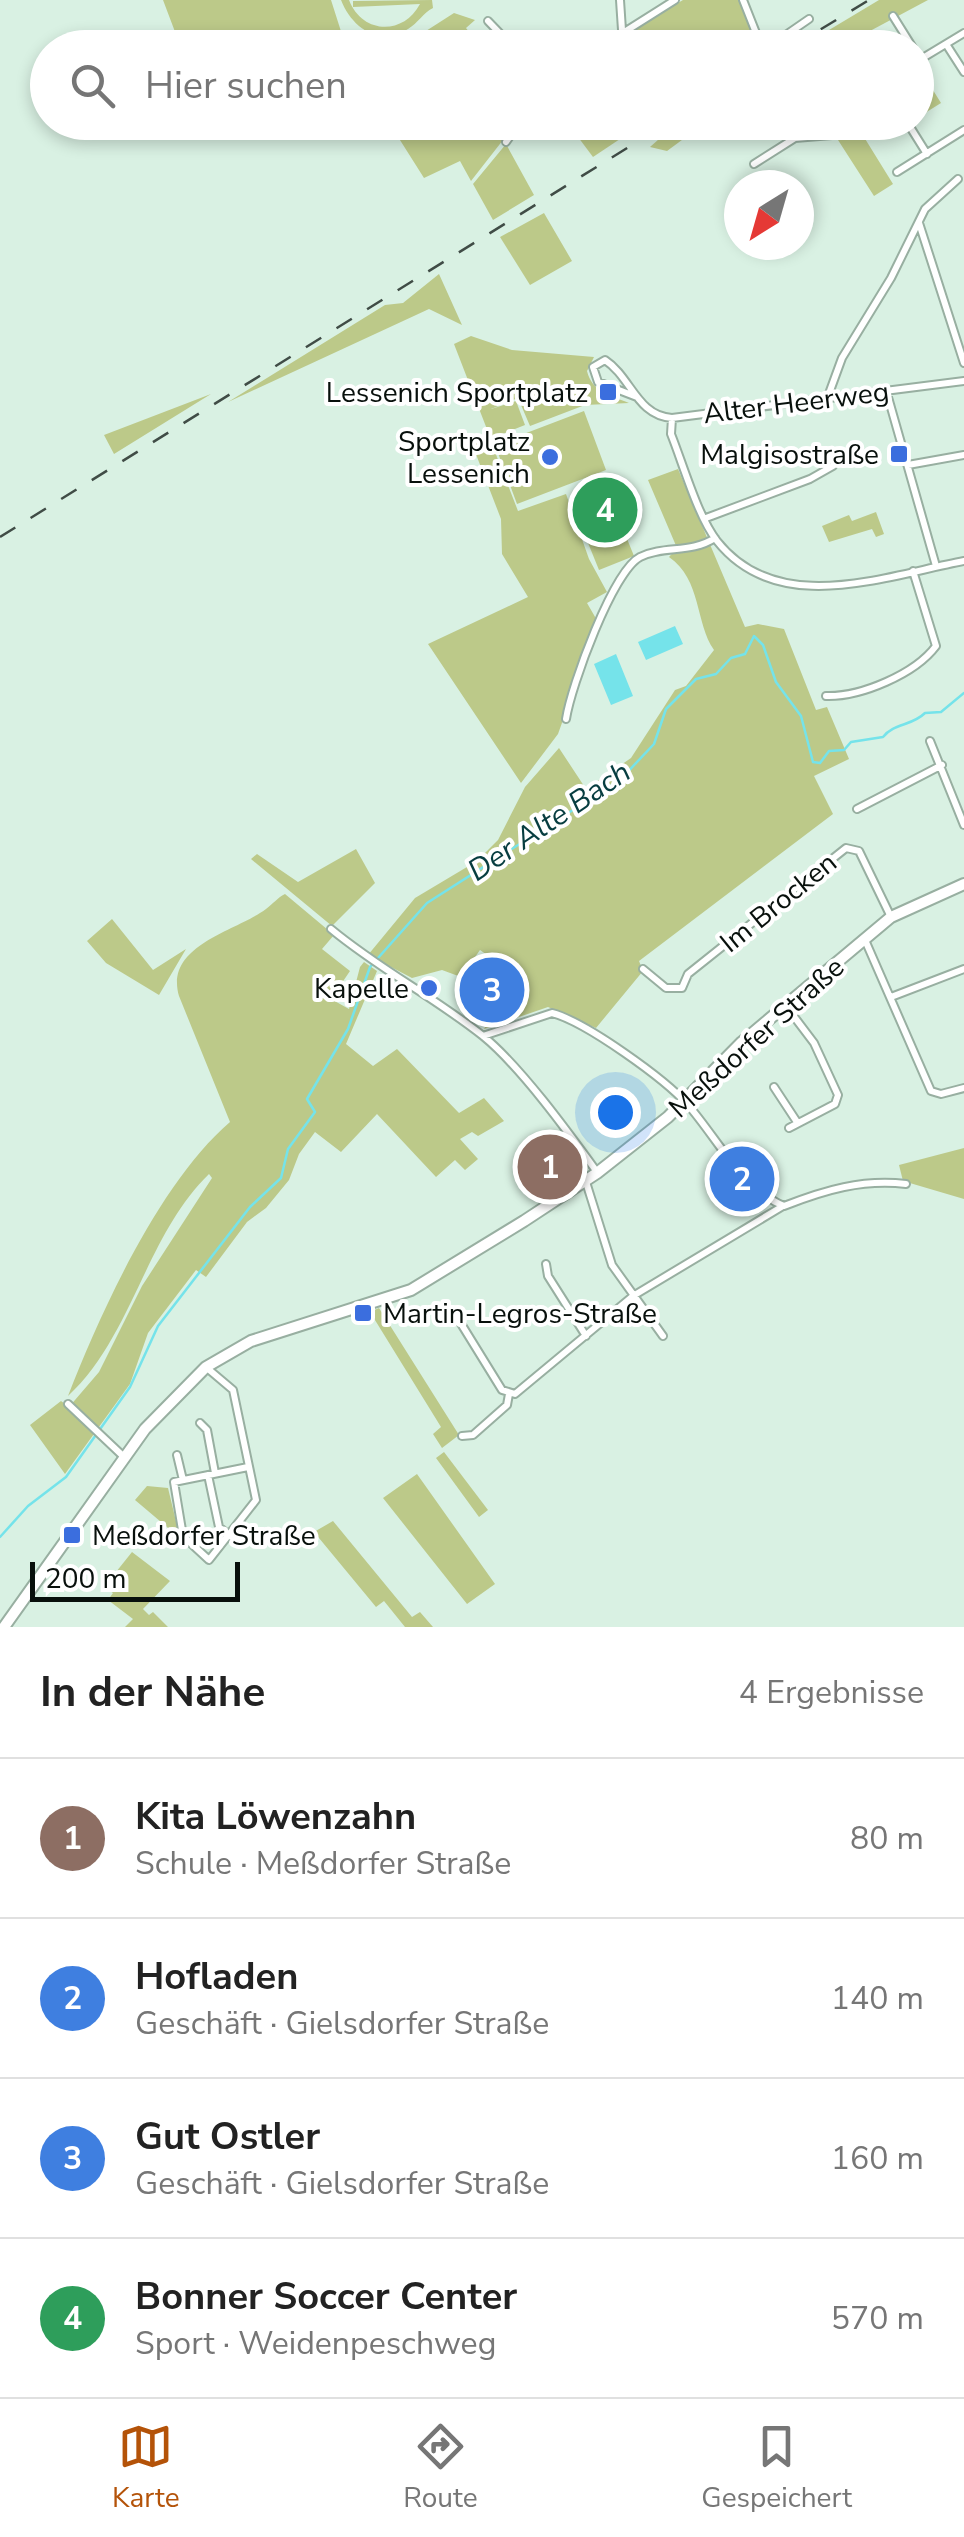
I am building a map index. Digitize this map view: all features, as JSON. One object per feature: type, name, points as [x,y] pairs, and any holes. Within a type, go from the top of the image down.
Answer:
[{"type":"street","points":[[620,0],[622,30],[675,0]]},
{"type":"street","points":[[742,0],[756,30]]},
{"type":"street","points":[[893,16],[902,30]]},
{"type":"street","points":[[792,30],[809,19]]},
{"type":"street","points":[[488,21],[497,30]]},
{"type":"street","points":[[934,49],[964,32]]},
{"type":"street","points":[[946,44],[964,72]]},
{"type":"street","points":[[897,172],[964,130]]},
{"type":"street","points":[[754,164],[767,161],[793,140]]},
{"type":"street","points":[[918,140],[926,154]]},
{"type":"street","points":[[826,399],[842,358],[932,200],[958,179]]},
{"type":"street","points":[[919,222],[964,363]]},
{"type":"street","name":"Alter Heerweg","points":[[637,397],[598,382],[593,367],[606,360],[652,413],[672,418],[964,381]]},
{"type":"street","points":[[886,390],[936,566]]},
{"type":"street","points":[[672,418],[671,434],[715,538],[747,567],[792,585],[822,587],[964,561]]},
{"type":"street","points":[[908,466],[964,455]]},
{"type":"street","points":[[706,518],[810,479],[832,466]]},
{"type":"street","points":[[566,719],[622,572],[650,554],[697,550],[715,538]]},
{"type":"street","points":[[826,696],[843,697],[879,684],[928,658],[936,646],[914,572]]},
{"type":"street","points":[[930,741],[964,825]]},
{"type":"street","points":[[857,809],[942,765]]},
{"type":"street","name":"Im Brocken","points":[[644,969],[666,988],[682,988],[688,974],[846,848],[858,850],[891,916]]},
{"type":"street","name":"Meßdorfer Straße","points":[[4,1627],[145,1429],[206,1367],[250,1340],[411,1290],[597,1173],[686,1102],[742,1042],[891,916],[964,884]]},
{"type":"street","points":[[332,929],[366,958],[411,983],[482,1036],[597,1173]]},
{"type":"street","points":[[865,939],[931,1091],[941,1094],[964,1088]]},
{"type":"street","points":[[892,998],[964,969]]},
{"type":"street","points":[[786,1006],[814,1043],[838,1095],[836,1104],[788,1128]]},
{"type":"street","points":[[482,1036],[559,1015],[598,1036],[686,1102],[759,1191],[784,1206]]},
{"type":"street","points":[[774,1088],[798,1122]]},
{"type":"street","points":[[586,1180],[604,1246],[633,1296],[663,1336]]},
{"type":"street","points":[[509,1394],[523,1390],[633,1296],[784,1206],[860,1184],[906,1184]]},
{"type":"street","points":[[546,1264],[548,1276],[586,1336]]},
{"type":"street","points":[[460,1322],[509,1394],[508,1405],[473,1435],[462,1436]]},
{"type":"street","points":[[174,1482],[183,1536],[209,1560],[256,1500],[234,1390],[206,1367]]},
{"type":"street","points":[[68,1404],[124,1457]]},
{"type":"street","points":[[200,1423],[207,1430],[219,1526],[230,1536]]},
{"type":"street","points":[[177,1454],[183,1480]]},
{"type":"street","points":[[160,1484],[248,1467]]},
{"type":"green space","points":[[163,0],[331,0],[341,30],[174,30]]},
{"type":"green space","points":[[341,0],[349,0],[355,11],[363,19],[383,27],[404,22],[420,4],[353,7],[353,1],[432,0],[433,8],[406,30],[365,30]]},
{"type":"green space","points":[[683,0],[739,0],[751,30],[631,30]]},
{"type":"green space","points":[[879,0],[928,0],[872,30],[829,30]]},
{"type":"green space","points":[[454,13],[475,20],[468,30],[428,30]]},
{"type":"green space","points":[[400,140],[503,140],[471,181],[460,161],[424,178]]},
{"type":"green space","points":[[580,140],[618,140],[593,157]]},
{"type":"green space","points":[[658,140],[682,140],[667,151],[650,147]]},
{"type":"green space","points":[[838,140],[866,140],[893,184],[874,196]]},
{"type":"green space","points":[[506,144],[534,195],[493,220],[473,184]]},
{"type":"green space","points":[[544,213],[572,261],[530,285],[500,237]]},
{"type":"green space","points":[[439,274],[462,325],[429,309],[228,402],[385,305],[403,303]]},
{"type":"green space","points":[[471,336],[512,350],[594,357],[587,371],[593,384],[629,403],[585,405],[530,426],[518,398],[491,409],[516,401],[525,425],[490,439],[518,511],[566,494],[589,559],[607,592],[587,603],[598,622],[558,734],[521,783],[428,644],[528,597],[502,554],[501,519],[472,444],[490,437],[454,344]]},
{"type":"green space","points":[[211,394],[114,454],[104,435]]},
{"type":"green space","name":"Sportplatz Lessenich","points":[[584,411],[606,470],[517,504],[495,445]]},
{"type":"green space","points":[[678,469],[745,627],[758,624],[784,629],[816,710],[827,707],[849,759],[814,776],[833,814],[639,961],[643,971],[596,1028],[548,1007],[484,1029],[517,976],[480,950],[461,977],[442,970],[412,978],[368,955],[415,898],[477,861],[498,840],[525,787],[559,748],[586,789],[631,758],[675,690],[686,686],[714,650],[693,589],[680,566],[669,557],[677,548],[648,480]]},
{"type":"green space","points":[[876,512],[884,534],[876,537],[872,529],[829,542],[822,526],[849,515],[852,521]]},
{"type":"green space","points":[[621,524],[634,556],[599,570],[586,538]]},
{"type":"green space","points":[[356,849],[375,883],[332,926],[251,859],[257,854],[298,882]]},
{"type":"green space","points":[[285,894],[334,935],[322,949],[350,971],[331,999],[349,1009],[360,967],[364,962],[377,971],[346,1044],[373,1066],[397,1049],[459,1113],[484,1098],[504,1121],[478,1136],[472,1132],[460,1139],[478,1159],[465,1170],[455,1160],[436,1177],[377,1114],[341,1152],[315,1132],[299,1154],[289,1180],[266,1208],[247,1222],[206,1277],[196,1270],[148,1333],[130,1384],[65,1474],[30,1425],[61,1401],[69,1407],[99,1372],[142,1286],[212,1178],[209,1174],[169,1226],[108,1345],[68,1396],[135,1250],[180,1178],[230,1122],[179,996],[177,979],[182,964],[206,942],[253,917]]},
{"type":"green space","points":[[112,919],[153,970],[186,949],[159,995],[106,963],[87,941]]},
{"type":"green space","points":[[964,1148],[964,1199],[903,1181],[899,1165]]},
{"type":"green space","points":[[379,1308],[459,1435],[442,1448],[433,1434],[441,1427],[370,1312]]},
{"type":"green space","points":[[444,1452],[488,1510],[479,1517],[436,1458]]},
{"type":"green space","points":[[417,1474],[495,1584],[467,1604],[383,1498]]},
{"type":"green space","points":[[147,1486],[168,1488],[180,1538],[135,1500]]},
{"type":"green space","points":[[333,1521],[412,1617],[420,1612],[433,1627],[405,1627],[384,1601],[376,1607],[314,1532]]},
{"type":"green space","points":[[132,1552],[170,1581],[143,1609],[149,1615],[153,1612],[168,1627],[125,1627],[133,1619],[108,1600],[113,1593],[104,1587]]},
{"type":"water","points":[[675,626],[683,644],[646,660],[638,642]]},
{"type":"water","points":[[616,654],[633,696],[611,705],[594,664]]},
{"type":"waterway","name":"Der Alte Bach","points":[[0,1537],[28,1506],[66,1477],[130,1387],[158,1326],[250,1207],[281,1178],[288,1149],[315,1112],[307,1099],[348,1029],[370,967],[427,903],[620,780],[654,744],[666,709],[696,679],[716,674],[731,658],[745,654],[754,636],[763,645],[776,682],[801,716],[813,762],[820,763],[829,751],[844,750],[851,742],[883,737],[925,713],[941,712],[964,693]]},
{"type":"railway","points":[[820,30],[869,0]]},
{"type":"railway","points":[[0,537],[640,140]]},
{"type":"place","name":"Lessenich Sportplatz","points":[[608,392]]},
{"type":"place","name":"Malgisostraße","points":[[899,454]]},
{"type":"place","name":"Sportplatz Lessenich","points":[[550,457]]},
{"type":"place","name":"Bonner Soccer Center","points":[[605,510]]},
{"type":"place","name":"Kapelle","points":[[429,988]]},
{"type":"place","name":"Gut Ostler","points":[[492,990]]},
{"type":"place","name":"Kita Löwenzahn","points":[[550,1167]]},
{"type":"place","name":"Hofladen","points":[[742,1179]]},
{"type":"place","name":"Martin-Legros-Straße","points":[[363,1313]]},
{"type":"place","name":"Meßdorfer Straße","points":[[72,1535]]}]
